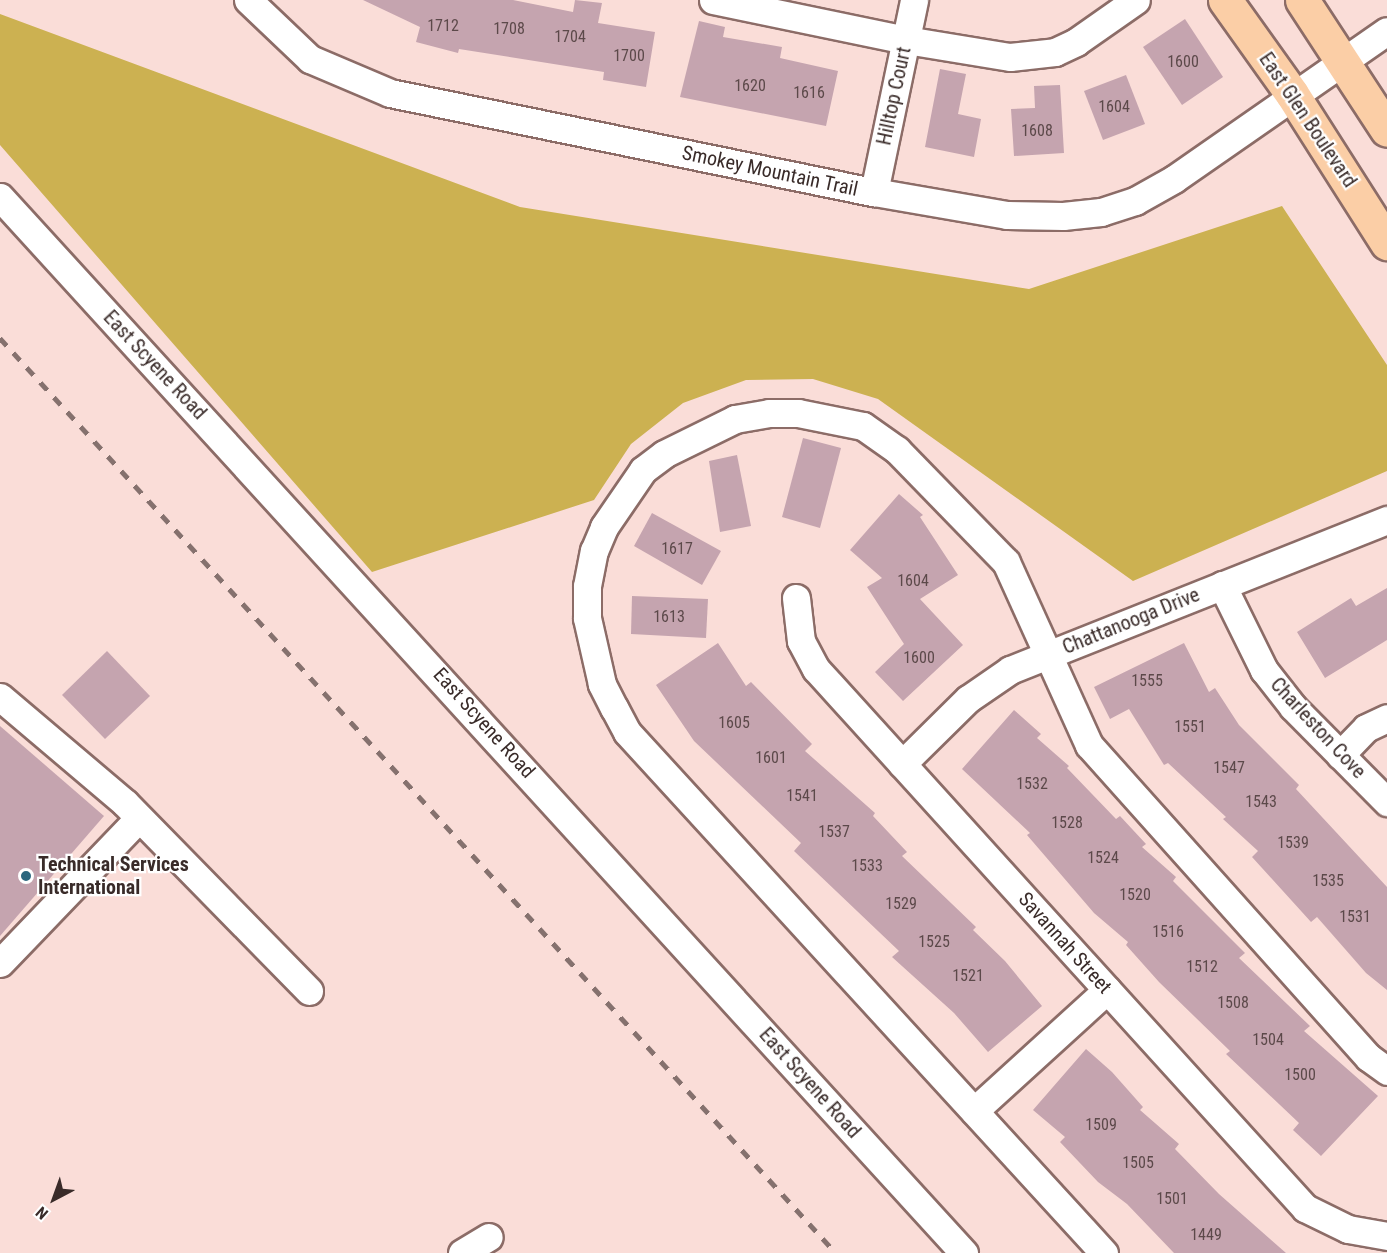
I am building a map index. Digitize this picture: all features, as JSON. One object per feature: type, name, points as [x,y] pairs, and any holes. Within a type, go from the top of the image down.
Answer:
[{"type":"main road","name":"East Glen Boulevard","points":[[1225,0],[1292,94],[1387,243]]},
{"type":"main road","points":[[1302,0],[1387,130]]},
{"type":"street","name":"Smokey Mountain Trail","points":[[248,0],[310,60],[390,93],[874,192],[1007,215],[1101,212],[1135,201],[1174,179],[1292,94],[1387,31]]},
{"type":"street","points":[[713,0],[906,40],[1010,57],[1046,53],[1076,42],[1136,0]]},
{"type":"street","name":"Hilltop Court","points":[[874,192],[914,0]]},
{"type":"street","name":"East Scyene Road","points":[[0,197],[964,1253]]},
{"type":"street","points":[[1104,1253],[627,732],[602,684],[593,651],[587,597],[594,551],[604,527],[643,470],[664,454],[735,419],[779,413],[827,417],[863,426],[897,450],[987,539],[1006,562],[1089,746],[1368,1057],[1387,1071]]},
{"type":"street","name":"Chattanooga Drive","points":[[902,764],[968,699],[1010,670],[1387,520]]},
{"type":"street","name":"Charleston Cove","points":[[1222,585],[1264,670],[1293,706],[1387,802]]},
{"type":"street","name":"Savannah Street","points":[[796,598],[801,641],[816,669],[1305,1208],[1348,1229],[1387,1236]]},
{"type":"street","points":[[0,697],[139,818],[309,991]]},
{"type":"street","points":[[1340,755],[1366,728],[1387,718]]},
{"type":"street","points":[[0,963],[139,818]]},
{"type":"street","points":[[974,1111],[1107,990]]},
{"type":"street","points":[[462,1253],[489,1237]]},
{"type":"shaded area","points":[[0,14],[520,207],[1029,289],[1282,206],[1387,365],[1387,471],[1133,581],[878,399],[813,379],[746,380],[683,403],[631,444],[594,500],[372,572],[0,145]]},
{"type":"building","points":[[363,0],[513,0],[573,12],[575,0],[602,3],[598,23],[655,32],[646,87],[603,80],[604,72],[459,49],[458,53],[416,42],[420,27]]},
{"type":"building","points":[[1185,19],[1223,77],[1182,105],[1143,47]]},
{"type":"building","points":[[699,21],[725,27],[723,37],[782,47],[780,58],[838,71],[826,126],[680,97]]},
{"type":"building","points":[[940,69],[966,74],[958,114],[981,119],[974,157],[925,147]]},
{"type":"building","points":[[1126,75],[1145,124],[1103,140],[1084,91]]},
{"type":"building","points":[[1060,85],[1064,153],[1014,156],[1011,109],[1035,108],[1034,86]]},
{"type":"building","points":[[803,438],[841,448],[820,528],[782,517]]},
{"type":"building","points":[[737,455],[751,526],[720,532],[709,461]]},
{"type":"building","points":[[899,494],[923,515],[920,517],[958,575],[920,599],[963,645],[903,701],[875,672],[904,644],[867,587],[882,578],[850,550]]},
{"type":"building","points":[[652,513],[721,551],[702,585],[634,546]]},
{"type":"building","points":[[1387,588],[1387,640],[1325,678],[1297,632],[1351,598],[1356,606]]},
{"type":"building","points":[[632,596],[708,599],[706,638],[631,634]]},
{"type":"building","points":[[718,643],[746,686],[751,682],[812,744],[805,751],[875,813],[873,816],[907,852],[902,856],[976,927],[973,930],[1005,961],[1042,1006],[988,1052],[954,1013],[892,957],[899,951],[794,851],[801,843],[694,741],[656,685]]},
{"type":"building","points":[[1184,643],[1209,692],[1215,688],[1239,725],[1299,785],[1296,789],[1387,887],[1387,990],[1366,973],[1317,917],[1311,922],[1252,857],[1258,851],[1223,819],[1226,817],[1168,763],[1164,765],[1129,709],[1110,719],[1094,687]]},
{"type":"building","points":[[107,651],[150,696],[105,739],[62,695]]},
{"type":"building","points":[[1014,710],[1041,734],[1037,738],[1069,766],[1067,768],[1116,819],[1120,816],[1146,844],[1142,847],[1176,877],[1173,881],[1245,953],[1239,958],[1310,1026],[1304,1031],[1378,1096],[1321,1156],[1293,1130],[1299,1123],[1226,1054],[1230,1051],[1159,982],[1126,945],[1128,942],[1094,913],[1027,835],[1030,833],[962,769]]},
{"type":"building","name":"Technical Services International","points":[[0,726],[104,816],[0,936]]},
{"type":"building","points":[[1086,1049],[1112,1072],[1143,1107],[1140,1110],[1179,1144],[1175,1149],[1219,1194],[1286,1253],[1174,1253],[1127,1204],[1098,1182],[1060,1142],[1065,1137],[1033,1110]]},
{"type":"railway","points":[[0,338],[836,1253]]},
{"type":"place","name":"Technical Services International","points":[[26,876]]}]
